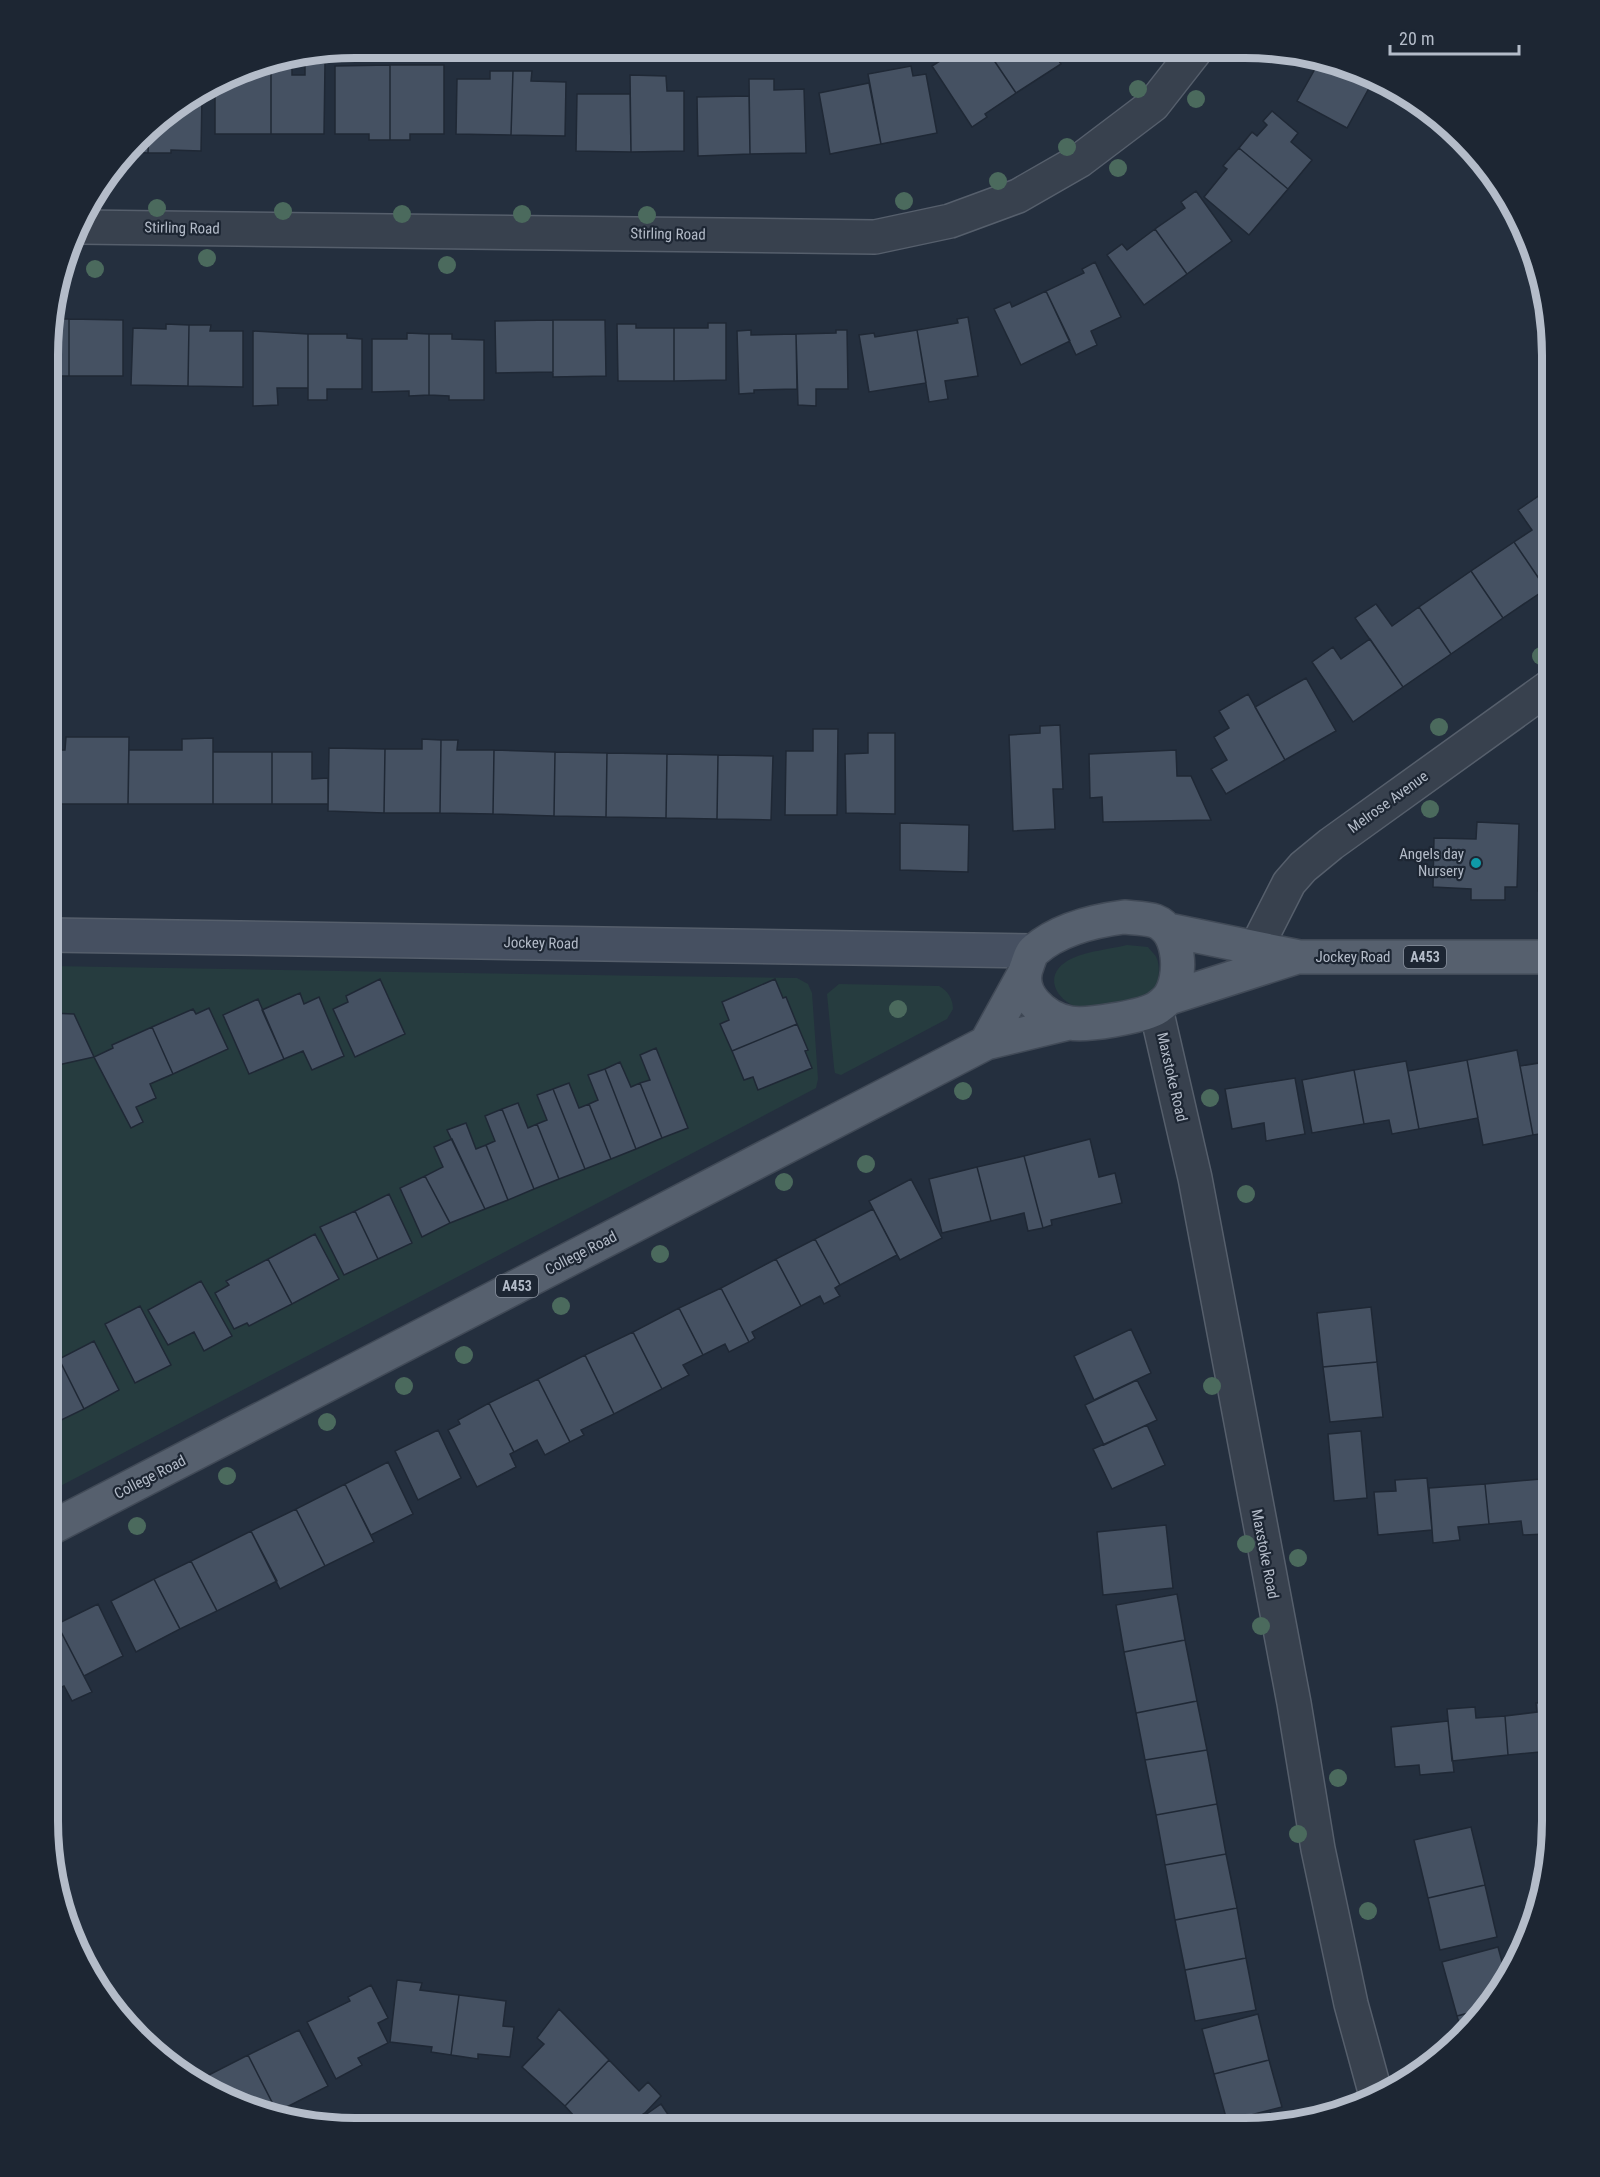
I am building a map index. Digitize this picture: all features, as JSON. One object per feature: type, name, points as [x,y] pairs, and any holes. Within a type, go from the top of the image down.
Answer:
[{"type":"main road","points":[[986,1043],[1028,962],[1060,933],[1103,920],[1124,917],[1155,921],[1168,930],[1177,953],[1178,975],[1162,1003],[1113,1020],[1069,1023],[1046,1013],[1027,994],[1028,962]]},
{"type":"main road","name":"Jockey Road","points":[[1168,930],[1299,957],[1542,957]]},
{"type":"main road","name":"Jockey Road","points":[[58,935],[1028,962]]},
{"type":"main road","name":"Jockey Road","points":[[1162,1003],[1299,957]]},
{"type":"main road","name":"College Road","points":[[58,1524],[986,1043],[1069,1023]]},
{"type":"street","name":"Stirling Road","points":[[88,227],[875,237],[950,221],[1018,196],[1079,161],[1153,105],[1190,58]]},
{"type":"street","name":"Melrose Avenue","points":[[1256,948],[1289,883],[1303,867],[1331,844],[1542,692]]},
{"type":"street","name":"Maxstoke Road","points":[[1162,1003],[1294,1703],[1318,1849],[1351,2004],[1374,2089]]},
{"type":"green space","points":[[1127,945],[1148,947],[1156,957],[1159,968],[1158,978],[1151,997],[1092,1010],[1071,1004],[1062,998],[1054,982],[1056,973],[1062,965],[1079,956]]},
{"type":"green space","points":[[58,966],[797,978],[808,984],[812,993],[818,1079],[816,1088],[58,1487]]},
{"type":"green space","points":[[839,984],[939,986],[949,996],[953,1009],[947,1019],[841,1075],[835,1073],[827,994]]},
{"type":"building","points":[[944,58],[992,58],[1016,93],[985,114],[987,117],[972,127],[932,66]]},
{"type":"building","points":[[992,58],[1057,58],[1061,64],[1016,93]]},
{"type":"building","points":[[305,63],[325,63],[324,134],[271,134],[271,71],[292,65],[292,75],[305,75]]},
{"type":"building","points":[[390,65],[444,65],[444,134],[410,134],[410,140],[390,140]]},
{"type":"building","points":[[390,65],[390,140],[369,140],[369,134],[335,134],[335,66]]},
{"type":"building","points":[[911,66],[913,76],[926,74],[937,133],[881,144],[868,74]]},
{"type":"building","points":[[1316,67],[1370,86],[1347,128],[1297,101]]},
{"type":"building","points":[[271,71],[271,134],[215,134],[215,94]]},
{"type":"building","points":[[490,71],[513,71],[511,135],[456,134],[457,79],[490,79]]},
{"type":"building","points":[[513,71],[532,71],[531,81],[566,82],[565,136],[511,135]]},
{"type":"building","points":[[630,75],[666,76],[667,91],[684,91],[684,151],[631,152]]},
{"type":"building","points":[[749,79],[774,79],[774,90],[804,89],[806,153],[750,154]]},
{"type":"building","points":[[869,83],[881,144],[830,154],[819,93]]},
{"type":"building","points":[[577,94],[630,94],[631,152],[576,151]]},
{"type":"building","points":[[749,96],[750,154],[698,156],[697,97]]},
{"type":"building","points":[[202,101],[201,151],[171,150],[171,153],[148,153],[148,142]]},
{"type":"building","points":[[1272,111],[1298,133],[1291,142],[1312,160],[1288,189],[1239,148],[1252,132],[1257,136],[1267,125],[1263,121]]},
{"type":"building","points":[[148,142],[148,153],[139,152]]},
{"type":"building","points":[[1239,148],[1288,189],[1249,235],[1204,197],[1227,169],[1223,166]]},
{"type":"building","points":[[1196,191],[1232,241],[1187,274],[1155,229],[1185,208],[1181,202]]},
{"type":"building","points":[[1155,229],[1187,274],[1144,305],[1107,255],[1122,244],[1127,250]]},
{"type":"building","points":[[1095,262],[1121,317],[1091,331],[1097,345],[1076,355],[1046,291],[1084,273],[1082,269]]},
{"type":"building","points":[[1046,291],[1070,341],[1021,365],[994,309],[1010,302],[1012,307]]},
{"type":"building","points":[[968,317],[978,376],[945,381],[948,399],[929,402],[917,330],[958,323],[957,319]]},
{"type":"building","points":[[61,319],[69,319],[69,376],[58,376]]},
{"type":"building","points":[[69,319],[123,320],[123,376],[69,376]]},
{"type":"building","points":[[553,320],[605,320],[606,376],[553,377]]},
{"type":"building","points":[[553,320],[553,372],[496,373],[495,321]]},
{"type":"building","points":[[708,323],[726,323],[726,380],[674,381],[674,328],[708,328]]},
{"type":"building","points":[[166,324],[189,325],[188,386],[131,385],[133,328],[166,329]]},
{"type":"building","points":[[617,324],[636,324],[636,328],[674,328],[674,381],[618,381]]},
{"type":"building","points":[[189,325],[211,325],[210,331],[243,331],[243,387],[188,386]]},
{"type":"building","points":[[751,330],[751,335],[796,334],[797,389],[754,390],[754,393],[739,394],[737,331]]},
{"type":"building","points":[[836,330],[847,330],[848,389],[816,389],[816,406],[798,405],[796,334],[836,333]]},
{"type":"building","points":[[917,330],[926,383],[869,392],[859,335],[874,333],[875,337]]},
{"type":"building","points":[[253,331],[308,334],[308,388],[277,388],[278,405],[253,406]]},
{"type":"building","points":[[407,333],[429,334],[429,395],[409,396],[409,391],[372,392],[372,339],[407,339]]},
{"type":"building","points":[[308,334],[347,334],[347,338],[362,339],[362,389],[327,389],[327,400],[308,400]]},
{"type":"building","points":[[429,334],[452,334],[452,339],[484,340],[484,400],[449,400],[449,396],[429,395]]},
{"type":"building","points":[[1542,494],[1542,583],[1514,542],[1532,530],[1518,510]]},
{"type":"building","points":[[1514,542],[1542,583],[1542,592],[1503,618],[1471,571]]},
{"type":"building","points":[[1471,571],[1503,618],[1451,654],[1419,607]]},
{"type":"building","points":[[1376,604],[1392,626],[1419,607],[1451,654],[1403,687],[1355,618]]},
{"type":"building","points":[[1370,639],[1403,687],[1353,722],[1312,662],[1333,647],[1341,659]]},
{"type":"building","points":[[1306,678],[1336,731],[1285,760],[1255,707]]},
{"type":"building","points":[[1248,694],[1285,760],[1226,794],[1211,769],[1227,760],[1214,737],[1229,728],[1219,711]]},
{"type":"building","points":[[1060,725],[1063,789],[1053,789],[1055,829],[1013,831],[1009,735],[1040,733],[1040,726]]},
{"type":"building","points":[[813,729],[838,729],[837,815],[785,815],[786,751],[813,751]]},
{"type":"building","points":[[868,733],[895,733],[895,814],[846,813],[845,754],[868,753]]},
{"type":"building","points":[[66,737],[129,737],[128,804],[58,804],[58,750],[65,750]]},
{"type":"building","points":[[213,738],[213,804],[128,804],[129,750],[182,750],[182,739]]},
{"type":"building","points":[[422,739],[441,740],[440,813],[384,813],[385,749],[422,749]]},
{"type":"building","points":[[441,740],[458,740],[457,750],[494,750],[493,814],[440,813]]},
{"type":"building","points":[[329,748],[385,749],[384,813],[328,811]]},
{"type":"building","points":[[494,750],[555,752],[554,816],[493,814]]},
{"type":"building","points":[[1176,750],[1177,776],[1191,776],[1211,820],[1103,822],[1102,797],[1090,798],[1089,754]]},
{"type":"building","points":[[213,752],[272,752],[272,804],[213,804]]},
{"type":"building","points":[[272,752],[312,752],[312,779],[328,778],[328,804],[272,804]]},
{"type":"building","points":[[555,752],[607,753],[606,817],[554,816]]},
{"type":"building","points":[[607,753],[667,754],[666,818],[606,817]]},
{"type":"building","points":[[667,754],[718,755],[717,819],[666,818]]},
{"type":"building","points":[[718,755],[773,756],[771,820],[717,819]]},
{"type":"building","name":"Angels day Nursery","points":[[1477,822],[1519,824],[1517,887],[1505,887],[1505,900],[1471,900],[1471,889],[1433,887],[1434,838],[1476,839]]},
{"type":"building","points":[[900,823],[969,825],[968,872],[900,870]]},
{"type":"building","points":[[1539,845],[1542,845],[1542,891],[1538,891]]},
{"type":"building","points":[[380,979],[405,1034],[355,1057],[333,1009],[348,1002],[346,996]]},
{"type":"building","points":[[775,979],[783,998],[786,997],[797,1024],[732,1051],[720,1024],[729,1020],[722,1002]]},
{"type":"building","points":[[300,993],[304,1004],[319,997],[344,1056],[312,1070],[303,1051],[284,1059],[262,1010]]},
{"type":"building","points":[[258,999],[284,1059],[249,1074],[223,1015]]},
{"type":"building","points":[[209,1008],[228,1049],[173,1074],[152,1027],[193,1009],[196,1014]]},
{"type":"building","points":[[58,1013],[74,1014],[94,1057],[58,1065]]},
{"type":"building","points":[[797,1024],[808,1050],[805,1051],[812,1068],[758,1090],[753,1077],[744,1080],[732,1051]]},
{"type":"building","points":[[152,1027],[173,1074],[150,1084],[156,1098],[136,1107],[143,1122],[131,1128],[94,1057],[113,1048],[112,1045]]},
{"type":"building","points":[[656,1048],[688,1128],[662,1138],[640,1083],[650,1080],[640,1055]]},
{"type":"building","points":[[1517,1050],[1533,1135],[1483,1145],[1467,1060]]},
{"type":"building","points":[[1467,1060],[1478,1118],[1419,1129],[1408,1071]]},
{"type":"building","points":[[1406,1061],[1419,1129],[1392,1134],[1389,1120],[1364,1124],[1354,1070]]},
{"type":"building","points":[[620,1062],[631,1087],[640,1083],[662,1138],[636,1149],[605,1069]]},
{"type":"building","points":[[1542,1063],[1542,1134],[1533,1135],[1520,1066]]},
{"type":"building","points":[[605,1069],[636,1149],[611,1159],[589,1104],[598,1100],[588,1075]]},
{"type":"building","points":[[1354,1070],[1364,1124],[1312,1133],[1302,1080]]},
{"type":"building","points":[[1295,1078],[1305,1134],[1266,1141],[1264,1123],[1232,1129],[1225,1089]]},
{"type":"building","points":[[569,1083],[579,1108],[589,1104],[611,1159],[585,1169],[553,1089]]},
{"type":"building","points":[[553,1089],[585,1169],[559,1179],[537,1124],[547,1120],[537,1095]]},
{"type":"building","points":[[518,1103],[528,1128],[537,1124],[559,1179],[534,1189],[502,1109]]},
{"type":"building","points":[[502,1109],[534,1189],[508,1200],[486,1145],[495,1141],[485,1116]]},
{"type":"building","points":[[466,1123],[476,1149],[486,1145],[508,1200],[485,1209],[447,1130]]},
{"type":"building","points":[[452,1139],[485,1209],[450,1223],[425,1176],[443,1167],[434,1147]]},
{"type":"building","points":[[1090,1139],[1099,1177],[1115,1173],[1122,1203],[1051,1220],[1052,1225],[1043,1228],[1024,1156]]},
{"type":"building","points":[[1024,1156],[1043,1228],[1028,1231],[1024,1213],[991,1221],[977,1167]]},
{"type":"building","points":[[977,1167],[991,1221],[942,1233],[929,1179]]},
{"type":"building","points":[[425,1176],[450,1223],[422,1237],[400,1188]]},
{"type":"building","points":[[911,1179],[942,1238],[900,1260],[869,1201]]},
{"type":"building","points":[[389,1194],[412,1243],[378,1259],[355,1211]]},
{"type":"building","points":[[873,1209],[897,1255],[840,1285],[815,1239]]},
{"type":"building","points":[[355,1211],[378,1259],[344,1275],[320,1227]]},
{"type":"building","points":[[315,1234],[339,1279],[292,1304],[268,1259]]},
{"type":"building","points":[[815,1239],[840,1285],[835,1288],[840,1296],[824,1304],[820,1296],[801,1306],[776,1259]]},
{"type":"building","points":[[268,1259],[292,1304],[249,1326],[247,1323],[234,1329],[215,1293],[229,1285],[226,1281]]},
{"type":"building","points":[[776,1259],[801,1306],[752,1332],[755,1338],[749,1342],[721,1288]]},
{"type":"building","points":[[201,1281],[232,1336],[204,1351],[194,1332],[168,1345],[148,1310]]},
{"type":"building","points":[[721,1288],[749,1342],[729,1352],[725,1344],[703,1355],[679,1308]]},
{"type":"building","points":[[140,1306],[171,1365],[135,1383],[105,1324]]},
{"type":"building","points":[[1371,1307],[1377,1362],[1323,1367],[1317,1313]]},
{"type":"building","points":[[679,1308],[703,1355],[683,1365],[689,1375],[662,1389],[633,1332]]},
{"type":"building","points":[[1131,1329],[1151,1373],[1094,1400],[1074,1356]]},
{"type":"building","points":[[633,1332],[662,1389],[614,1414],[585,1355]]},
{"type":"building","points":[[94,1341],[119,1390],[84,1409],[59,1359]]},
{"type":"building","points":[[585,1355],[614,1414],[581,1430],[584,1435],[570,1442],[538,1379]]},
{"type":"building","points":[[58,1360],[84,1409],[58,1422]]},
{"type":"building","points":[[1377,1362],[1383,1417],[1330,1422],[1323,1367]]},
{"type":"building","points":[[538,1379],[570,1442],[545,1455],[537,1440],[514,1452],[489,1403]]},
{"type":"building","points":[[1137,1380],[1157,1420],[1104,1445],[1085,1405]]},
{"type":"building","points":[[489,1403],[514,1452],[510,1454],[516,1467],[477,1487],[448,1430],[460,1424],[458,1420]]},
{"type":"building","points":[[1147,1425],[1165,1465],[1112,1489],[1093,1449]]},
{"type":"building","points":[[438,1430],[461,1478],[418,1500],[395,1451]]},
{"type":"building","points":[[1361,1431],[1367,1498],[1334,1501],[1328,1434]]},
{"type":"building","points":[[388,1462],[413,1514],[371,1535],[345,1484]]},
{"type":"building","points":[[1427,1478],[1432,1530],[1378,1535],[1374,1492],[1396,1491],[1395,1480]]},
{"type":"building","points":[[1541,1479],[1542,1534],[1523,1535],[1521,1521],[1489,1524],[1485,1484]]},
{"type":"building","points":[[345,1484],[374,1542],[325,1566],[296,1509]]},
{"type":"building","points":[[1485,1484],[1489,1524],[1458,1527],[1460,1540],[1433,1543],[1429,1488]]},
{"type":"building","points":[[296,1509],[325,1566],[280,1589],[251,1531]]},
{"type":"building","points":[[1166,1525],[1173,1588],[1103,1595],[1097,1532]]},
{"type":"building","points":[[251,1531],[277,1581],[217,1611],[191,1561]]},
{"type":"building","points":[[191,1561],[217,1611],[180,1629],[154,1579]]},
{"type":"building","points":[[154,1579],[180,1629],[136,1652],[111,1601]]},
{"type":"building","points":[[1177,1594],[1185,1640],[1124,1652],[1116,1605]]},
{"type":"building","points":[[98,1604],[123,1656],[84,1676],[58,1624]]},
{"type":"building","points":[[58,1626],[92,1692],[72,1701],[64,1686],[58,1689]]},
{"type":"building","points":[[1185,1640],[1197,1701],[1136,1713],[1124,1652]]},
{"type":"building","points":[[1197,1701],[1207,1750],[1145,1760],[1136,1713]]},
{"type":"building","points":[[1536,1703],[1542,1703],[1542,1752],[1508,1755],[1505,1716],[1537,1712]]},
{"type":"building","points":[[1475,1707],[1476,1718],[1505,1716],[1508,1755],[1452,1761],[1447,1709]]},
{"type":"building","points":[[1448,1721],[1454,1772],[1420,1775],[1419,1765],[1395,1767],[1391,1727]]},
{"type":"building","points":[[1207,1750],[1217,1804],[1156,1815],[1145,1760]]},
{"type":"building","points":[[1217,1804],[1226,1854],[1165,1865],[1156,1815]]},
{"type":"building","points":[[1471,1827],[1485,1885],[1428,1898],[1414,1840]]},
{"type":"building","points":[[1226,1854],[1237,1908],[1175,1920],[1165,1865]]},
{"type":"building","points":[[1485,1885],[1497,1937],[1440,1950],[1428,1898]]},
{"type":"building","points":[[1237,1908],[1246,1958],[1185,1970],[1175,1920]]},
{"type":"building","points":[[1498,1947],[1504,1967],[1492,1987],[1472,2012],[1457,2016],[1442,1962]]},
{"type":"building","points":[[1246,1958],[1256,2010],[1195,2021],[1185,1970]]},
{"type":"building","points":[[397,1980],[422,1983],[420,1990],[459,1995],[451,2055],[431,2052],[432,2047],[390,2042]]},
{"type":"building","points":[[371,1985],[388,2018],[378,2023],[388,2043],[358,2058],[362,2065],[336,2079],[307,2022],[350,2001],[348,1997]]},
{"type":"building","points":[[459,1995],[506,2001],[503,2026],[514,2027],[510,2057],[478,2054],[478,2059],[451,2055]]},
{"type":"building","points":[[559,2009],[609,2060],[565,2106],[522,2067],[544,2044],[537,2038]]},
{"type":"building","points":[[1472,2012],[1460,2026],[1457,2016]]},
{"type":"building","points":[[1258,2014],[1269,2060],[1214,2074],[1202,2029]]},
{"type":"building","points":[[299,2030],[328,2086],[283,2109],[274,2107],[248,2055]]},
{"type":"building","points":[[248,2055],[274,2107],[242,2096],[204,2077]]},
{"type":"building","points":[[609,2060],[639,2091],[648,2082],[661,2096],[637,2118],[576,2118],[565,2106]]},
{"type":"building","points":[[1269,2060],[1282,2107],[1239,2118],[1226,2118],[1214,2074]]},
{"type":"building","points":[[661,2104],[669,2116],[667,2118],[641,2118]]},
{"type":"place","name":"Angels day Nursery","points":[[1476,863]]}]
